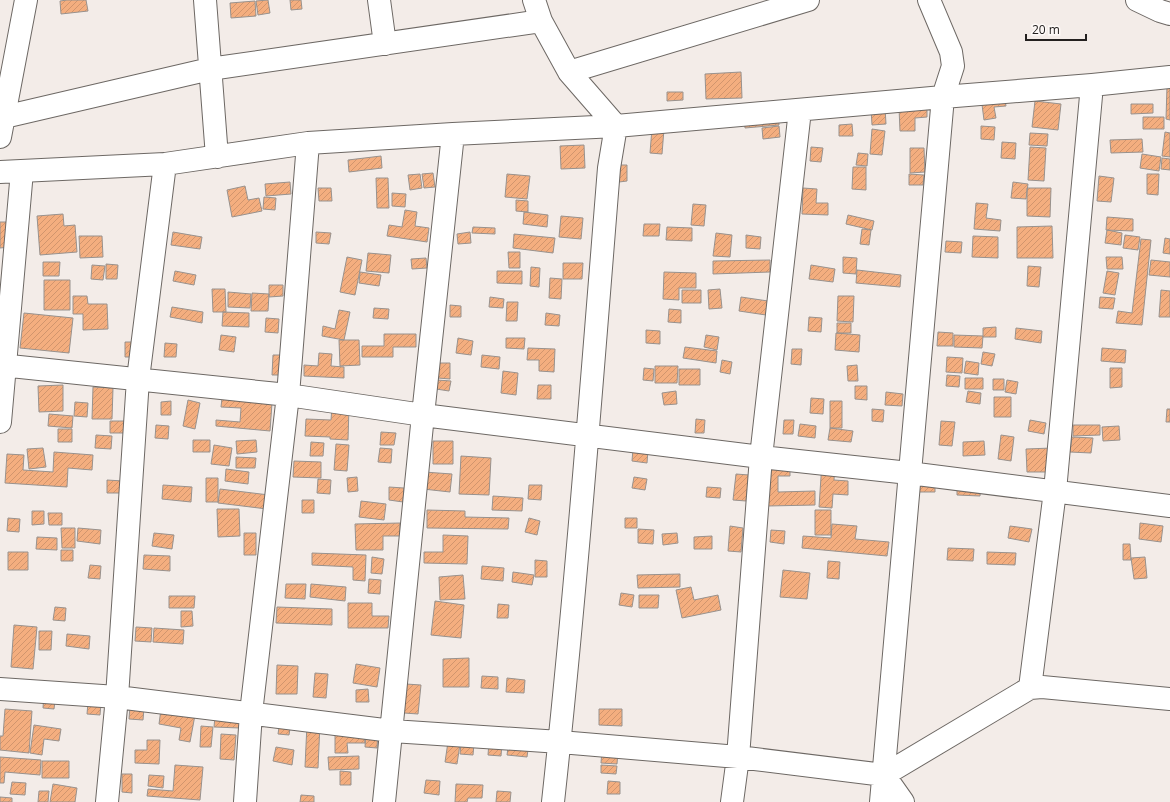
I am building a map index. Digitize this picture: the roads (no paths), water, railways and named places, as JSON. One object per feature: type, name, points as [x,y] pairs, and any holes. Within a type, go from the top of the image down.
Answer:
[{"type":"street","points":[[26,0],[6,77],[2,127],[210,69],[541,21]]},
{"type":"street","points":[[204,0],[217,157]]},
{"type":"street","points":[[379,0],[385,44]]},
{"type":"street","points":[[534,0],[541,21],[569,72],[616,126]]},
{"type":"street","points":[[569,72],[808,0]]},
{"type":"street","points":[[881,802],[944,97],[953,66],[951,52],[929,0]]},
{"type":"street","points":[[1137,0],[1170,14]]},
{"type":"street","points":[[0,172],[165,164],[308,143],[616,126],[1170,77]]},
{"type":"street","points":[[1030,688],[1055,492],[1092,85]]},
{"type":"street","points":[[732,802],[738,758],[761,457],[800,110]]},
{"type":"street","points":[[553,802],[560,742],[609,168],[616,126]]},
{"type":"street","points":[[384,802],[453,134]]},
{"type":"street","points":[[245,802],[251,713],[288,395],[308,143]]},
{"type":"street","points":[[107,802],[117,697],[138,379],[165,164]]},
{"type":"street","points":[[0,422],[2,366],[22,171]]},
{"type":"street","points":[[2,366],[288,395],[423,415],[761,457],[910,473],[1170,506]]},
{"type":"street","points":[[0,689],[117,697],[392,731],[560,742],[738,758],[884,775],[1030,688],[1170,699]]},
{"type":"street","points":[[884,775],[903,802]]}]
